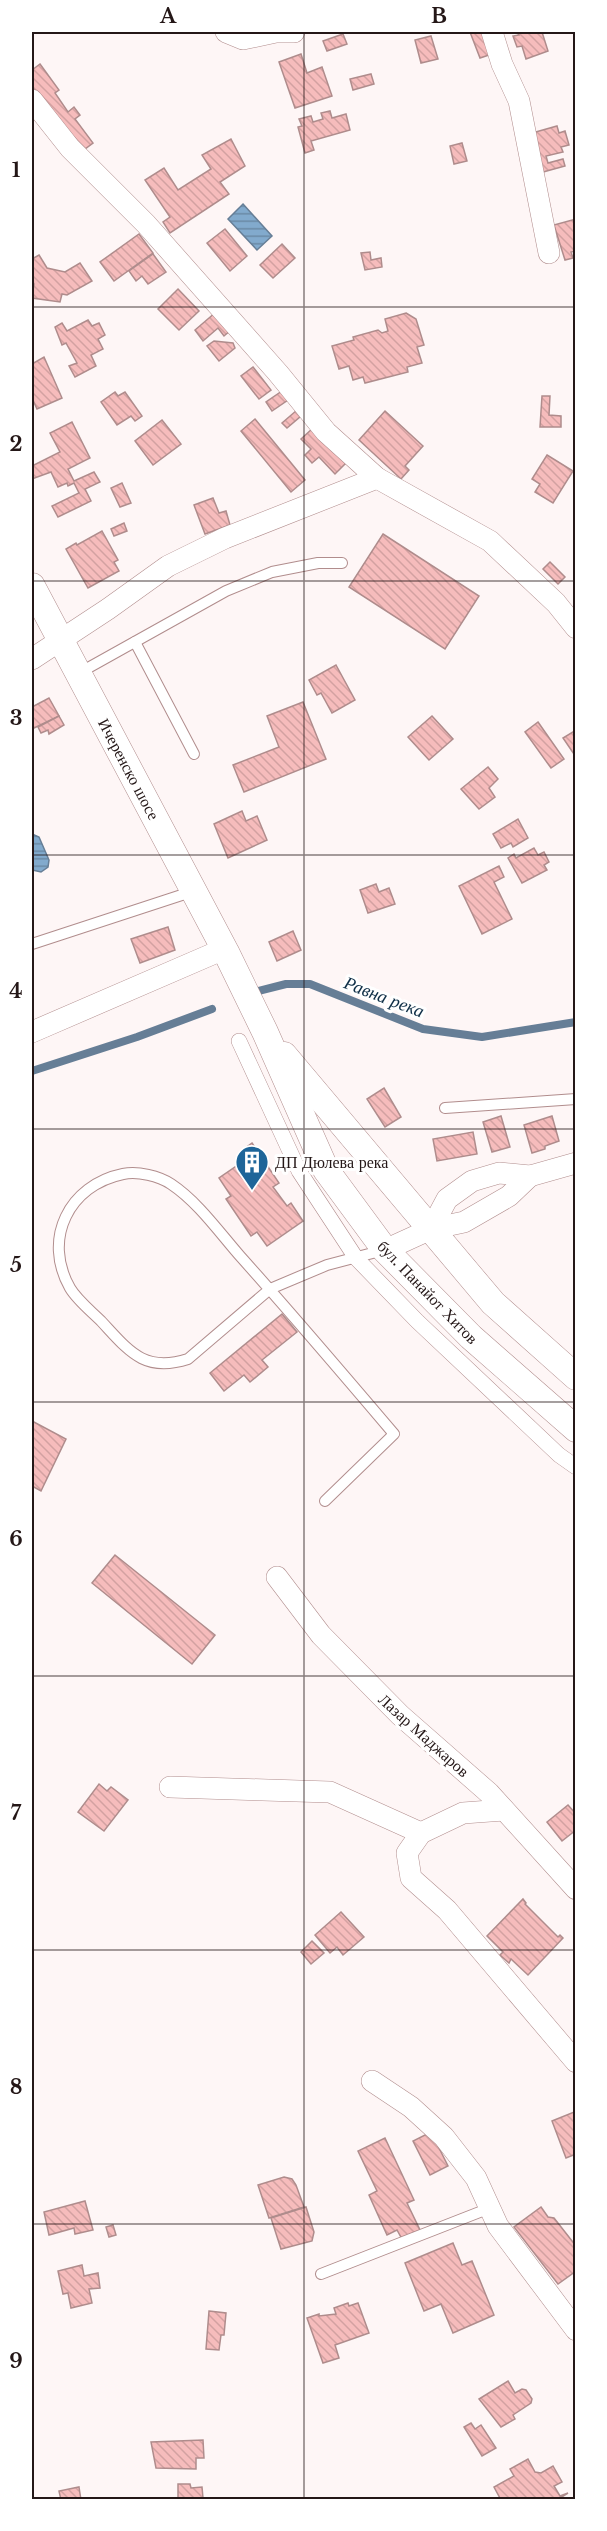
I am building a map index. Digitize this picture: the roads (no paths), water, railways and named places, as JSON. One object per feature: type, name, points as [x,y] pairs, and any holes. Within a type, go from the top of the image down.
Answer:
[{"type":"street","points":[[226,32],[243,39],[294,32]]},
{"type":"street","points":[[492,32],[502,64],[519,101],[549,253]]},
{"type":"street","points":[[32,100],[70,148],[146,224],[278,373],[326,432],[377,478],[490,541],[556,603],[576,628]]},
{"type":"street","points":[[32,659],[168,566],[225,538],[377,478]]},
{"type":"street","name":"Ичеренско шосе","points":[[32,586],[225,951]]},
{"type":"street","points":[[32,1032],[225,951]]},
{"type":"street","name":"бул. Панайот Хитов","points":[[225,951],[265,1032],[326,1170],[385,1250],[471,1337],[576,1429]]},
{"type":"street","name":"бул. Панайот Хитов","points":[[265,1032],[493,1303],[576,1377]]},
{"type":"street","points":[[239,1041],[299,1171],[356,1258],[422,1326],[559,1455],[576,1467]]},
{"type":"street","points":[[431,1229],[447,1198],[472,1181],[499,1173],[530,1176],[576,1163]]},
{"type":"street","points":[[385,1250],[431,1229],[464,1222],[509,1197],[530,1176]]},
{"type":"street","name":"Лазар Маджаров","points":[[277,1577],[321,1635],[400,1715],[489,1793],[576,1889]]},
{"type":"street","points":[[170,1787],[330,1792],[421,1833]]},
{"type":"street","points":[[504,1810],[463,1813],[421,1833],[407,1853],[411,1878],[447,1910],[576,2062]]},
{"type":"street","points":[[372,2081],[411,2107],[444,2138],[476,2178],[498,2226],[576,2330]]},
{"type":"lane","points":[[79,673],[226,591],[272,572],[318,563],[342,563]]},
{"type":"lane","points":[[135,642],[194,754]]},
{"type":"lane","points":[[32,944],[194,891]]},
{"type":"lane","points":[[445,1108],[576,1100]]},
{"type":"lane","points":[[325,1501],[394,1434],[270,1289],[187,1197],[170,1183],[148,1175],[126,1173],[104,1179],[86,1190],[72,1205],[62,1224],[58,1246],[62,1269],[71,1290],[126,1349],[140,1359],[156,1364],[172,1364],[188,1359],[270,1289],[327,1265],[385,1250]]},
{"type":"lane","points":[[321,2274],[490,2208]]},
{"type":"water","points":[[243,204],[272,236],[257,250],[228,219]]},
{"type":"water","points":[[32,834],[39,837],[49,860],[48,867],[41,872],[32,870]]},
{"type":"waterway","name":"Равна река","points":[[254,992],[286,984],[310,984],[423,1029],[482,1037],[576,1022]]},
{"type":"waterway","name":"Равна река","points":[[32,1071],[137,1037],[212,1009]]},
{"type":"place","name":"ДП Дюлева река","points":[[252,1191]]}]
